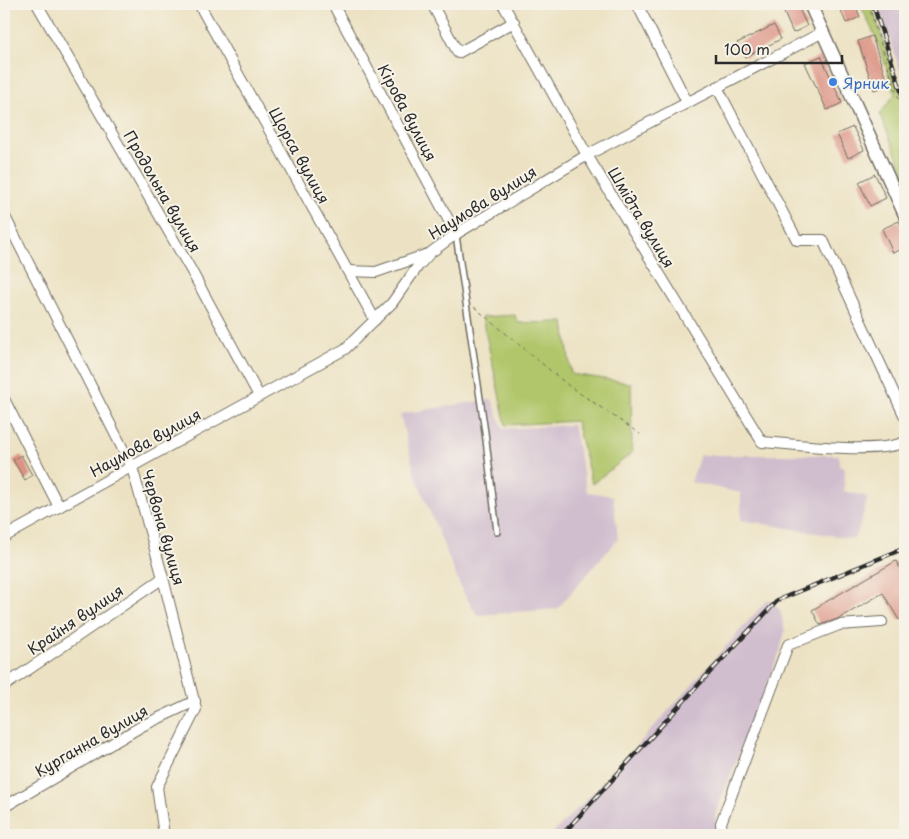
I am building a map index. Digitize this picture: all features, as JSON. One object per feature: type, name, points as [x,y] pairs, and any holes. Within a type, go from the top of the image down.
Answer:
[{"type":"street","name":"Продольна вулиця","points":[[37,4],[192,270],[259,396]]},
{"type":"street","name":"Щорса вулиця","points":[[199,4],[375,320]]},
{"type":"street","name":"Кірова вулиця","points":[[333,4],[456,234]]},
{"type":"street","points":[[432,4],[458,53],[514,22]]},
{"type":"street","name":"Шмідта вулиця","points":[[503,4],[587,155],[762,442],[845,447],[895,447],[905,442]]},
{"type":"street","points":[[637,4],[687,102]]},
{"type":"street","points":[[810,4],[905,215]]},
{"type":"street","name":"Наумова вулиця","points":[[4,537],[345,349],[392,303],[418,266],[430,253],[456,234],[587,155],[823,32]]},
{"type":"street","points":[[717,87],[797,240],[823,240],[905,417]]},
{"type":"street","name":"Червона вулиця","points":[[4,215],[132,467],[164,578],[196,709],[158,787],[164,835]]},
{"type":"street","points":[[348,271],[376,272],[430,253]]},
{"type":"street","points":[[4,399],[59,507]]},
{"type":"street","name":"Крайня вулиця","points":[[4,686],[164,578]]},
{"type":"street","points":[[722,835],[721,824],[788,645],[839,625],[882,622]]},
{"type":"street","name":"Курганна вулиця","points":[[4,807],[142,726],[194,702]]},
{"type":"street","points":[[4,824],[8,835]]},
{"type":"lane","points":[[456,234],[497,532]]},
{"type":"path","points":[[868,4],[905,119]]},
{"type":"path","points":[[466,300],[569,386],[640,434]]},
{"type":"shaded area","points":[[879,4],[905,4],[905,87]]},
{"type":"shaded area","points":[[492,399],[503,429],[573,425],[587,492],[613,496],[618,539],[557,609],[477,615],[462,590],[415,475],[400,414]]},
{"type":"shaded area","points":[[700,455],[839,455],[839,466],[845,468],[844,491],[868,497],[857,534],[853,539],[741,520],[741,493],[691,482]]},
{"type":"shaded area","points":[[768,599],[780,610],[785,631],[780,651],[715,815],[717,835],[551,835],[609,777]]},
{"type":"green space","points":[[860,4],[871,4],[905,106],[905,176],[880,114],[895,94],[877,40]]},
{"type":"green space","points":[[515,315],[518,323],[564,322],[571,374],[631,383],[632,453],[592,484],[576,421],[506,425],[482,317]]},
{"type":"building","points":[[780,4],[797,4],[807,26],[793,33]]},
{"type":"building","points":[[838,4],[855,4],[860,17],[846,23]]},
{"type":"building","points":[[774,25],[781,39],[745,57],[737,43]]},
{"type":"building","points":[[872,36],[888,85],[874,90],[858,41]]},
{"type":"building","points":[[821,56],[842,103],[827,110],[805,63]]},
{"type":"building","points":[[853,127],[864,150],[848,158],[837,134]]},
{"type":"building","points":[[875,174],[886,198],[870,206],[859,182]]},
{"type":"building","points":[[899,221],[905,235],[905,248],[893,253],[882,229]]},
{"type":"building","points":[[21,455],[32,475],[25,480],[13,460]]},
{"type":"building","points":[[896,561],[905,576],[905,581],[900,584],[905,593],[905,616],[899,620],[883,593],[840,618],[820,625],[812,610]]},
{"type":"railway","points":[[873,4],[905,103]]},
{"type":"railway","points":[[562,835],[778,600],[905,548]]},
{"type":"place","name":"Ярник","points":[[833,82]]}]
